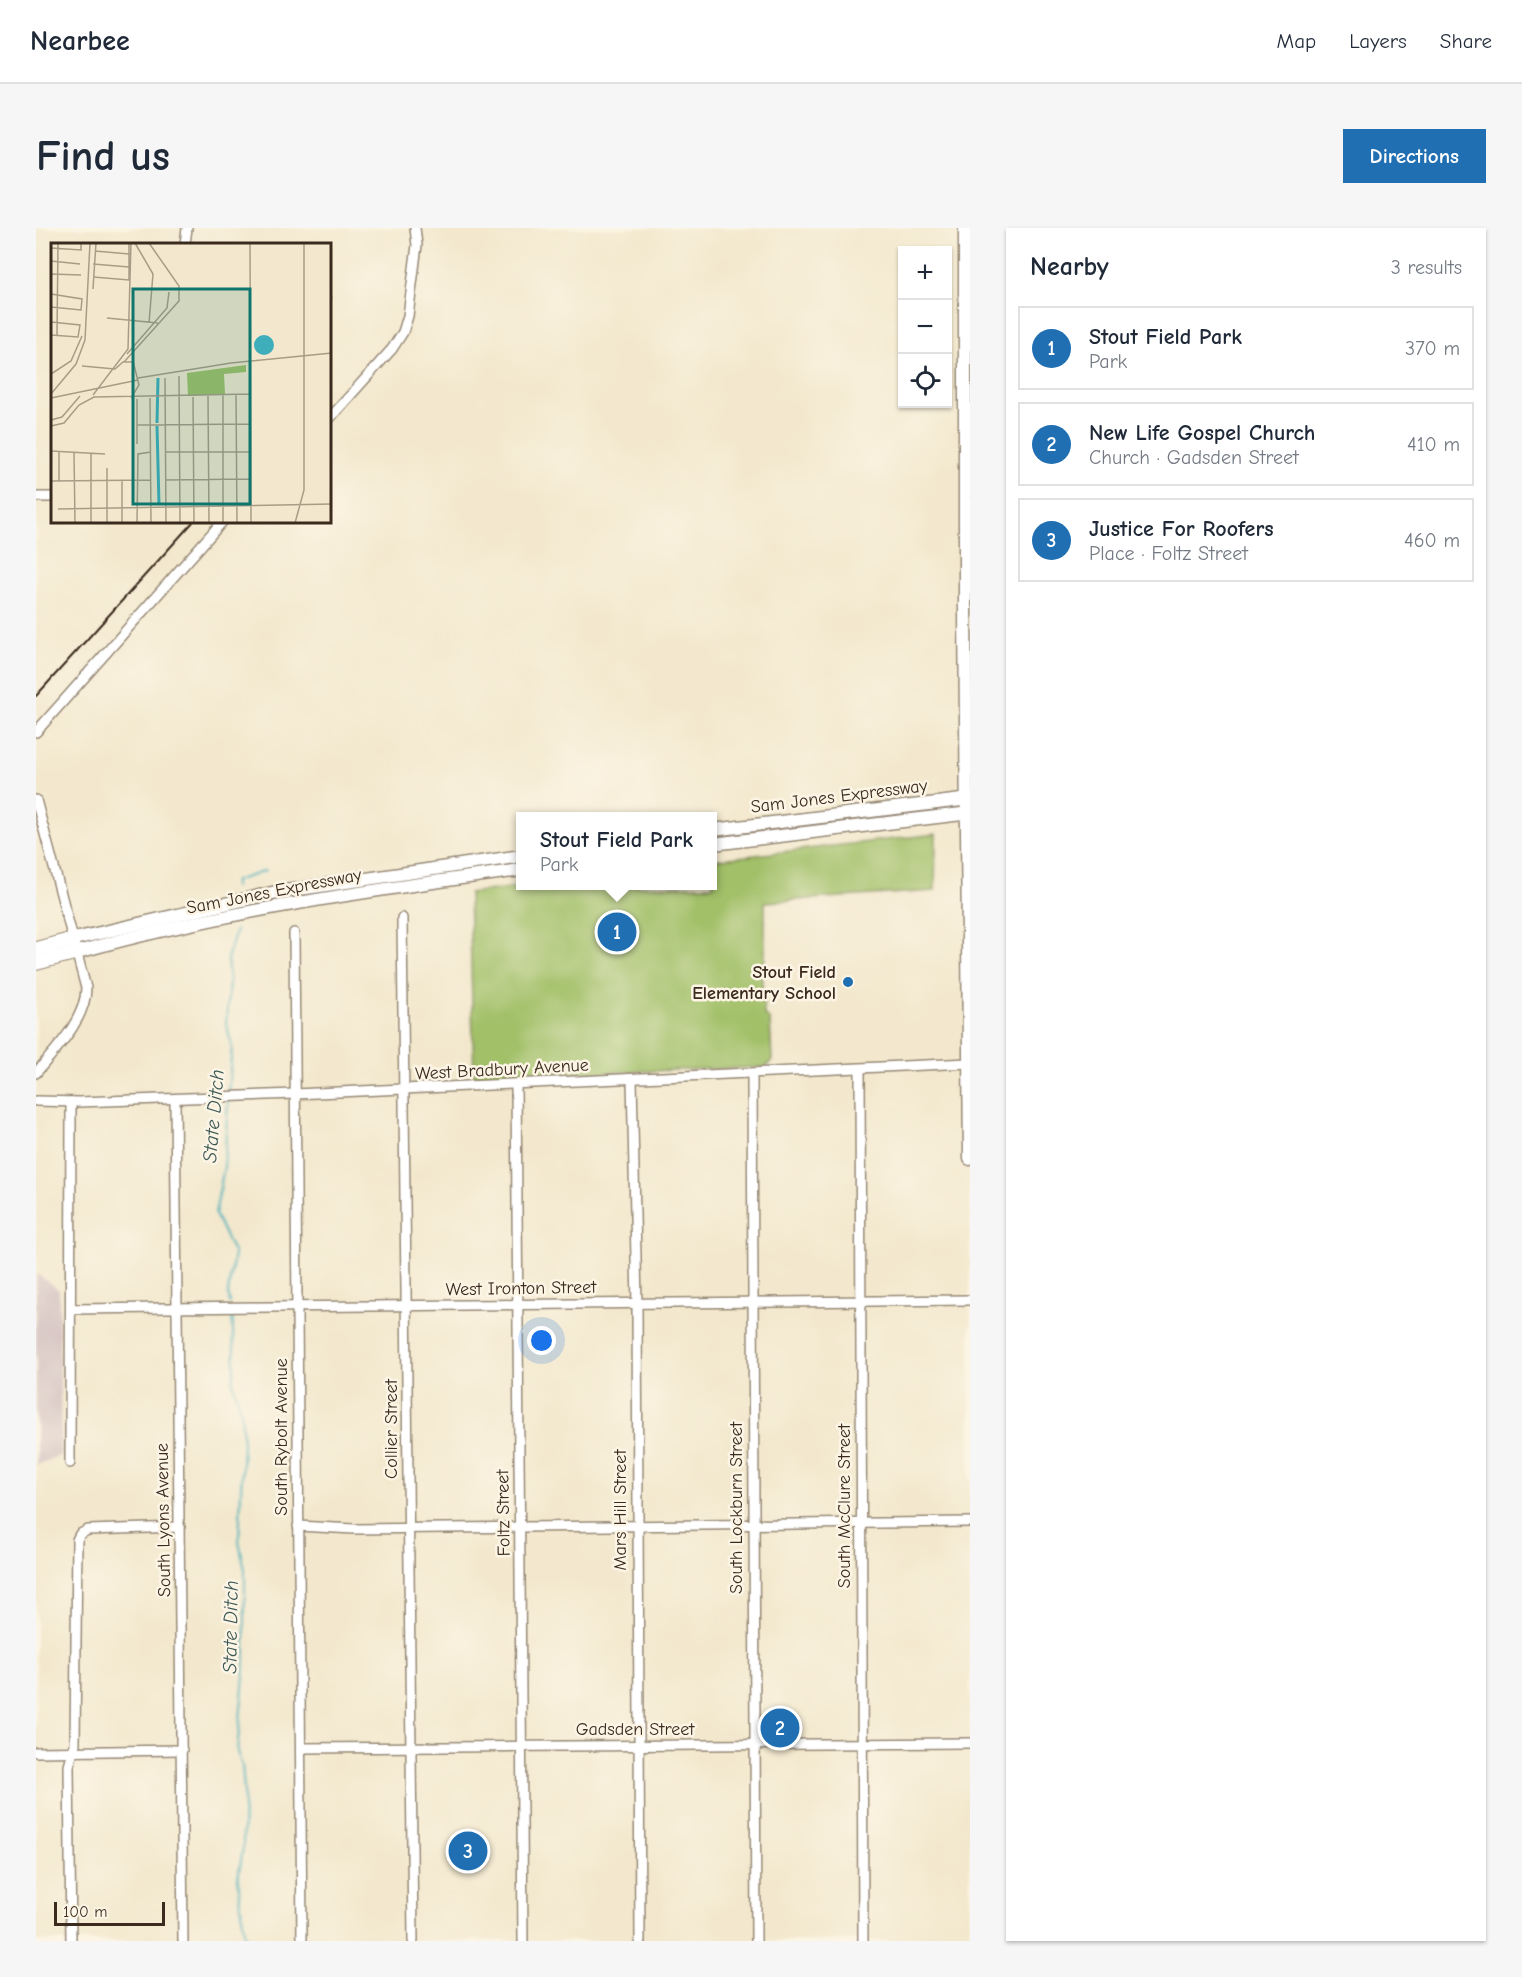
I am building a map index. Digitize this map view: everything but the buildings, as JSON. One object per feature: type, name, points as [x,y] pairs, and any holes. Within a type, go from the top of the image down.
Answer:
[{"type":"highway","name":"Sam Jones Expressway","points":[[36,949],[76,946]]},
{"type":"highway","name":"Sam Jones Expressway","points":[[36,963],[76,946]]},
{"type":"main road","points":[[965,228],[970,1159]]},
{"type":"main road","name":"Sam Jones Expressway","points":[[717,830],[968,799]]},
{"type":"main road","name":"Sam Jones Expressway","points":[[717,844],[968,813]]},
{"type":"main road","name":"Sam Jones Expressway","points":[[76,946],[272,893],[516,857]]},
{"type":"main road","name":"Sam Jones Expressway","points":[[76,946],[277,907],[516,871]]},
{"type":"street","points":[[184,243],[187,228]]},
{"type":"street","points":[[332,416],[392,349],[403,332],[408,316],[415,256],[415,228]]},
{"type":"street","points":[[36,732],[220,524]]},
{"type":"street","points":[[36,1073],[72,1025],[85,1000],[86,984],[37,805]]},
{"type":"street","name":"Collier Street","points":[[402,918],[408,1306],[413,1941]]},
{"type":"street","name":"South Rybolt Avenue","points":[[294,933],[302,1941]]},
{"type":"street","name":"West Bradbury Avenue","points":[[36,1101],[175,1099],[405,1090],[969,1063]]},
{"type":"street","name":"South McClure Street","points":[[860,1070],[863,1941]]},
{"type":"street","name":"South Lockburn Street","points":[[752,1075],[752,1524],[756,1941]]},
{"type":"street","name":"Mars Hill Street","points":[[632,1080],[637,1303],[639,1941]]},
{"type":"street","name":"Foltz Street","points":[[516,1085],[523,1941]]},
{"type":"street","name":"South Lyons Avenue","points":[[175,1099],[183,1941]]},
{"type":"street","points":[[70,1463],[71,1102]]},
{"type":"street","name":"West Ironton Street","points":[[72,1309],[970,1300]]},
{"type":"street","points":[[298,1526],[408,1528],[970,1522]]},
{"type":"street","points":[[71,1941],[69,1766],[74,1752],[75,1548],[80,1533],[97,1529],[180,1527]]},
{"type":"street","name":"Gadsden Street","points":[[300,1748],[970,1743]]},
{"type":"street","points":[[36,1752],[182,1750]]},
{"type":"shaded area","points":[[36,1273],[59,1290],[61,1455],[36,1465]]},
{"type":"green space","points":[[936,834],[935,891],[765,902],[765,961],[761,965],[764,1015],[770,1020],[772,1060],[766,1067],[474,1077],[469,893],[516,887],[516,890],[717,890],[717,860]]},
{"type":"waterway","name":"State Ditch","points":[[234,887],[235,881],[265,871]]},
{"type":"waterway","name":"State Ditch","points":[[228,1095],[232,1046],[226,1024],[229,981],[227,959],[236,930]]},
{"type":"waterway","name":"State Ditch","points":[[228,1101],[224,1167],[215,1214],[234,1254],[228,1293],[230,1303]]},
{"type":"waterway","name":"State Ditch","points":[[232,1313],[235,1367],[233,1383],[241,1412],[243,1444],[239,1542],[245,1570],[245,1665],[237,1752],[242,1765],[244,1791],[243,1849],[238,1878],[245,1941]]},
{"type":"railway","points":[[36,696],[191,524]]},
{"type":"place","name":"Stout Field Park","points":[[617,932]]},
{"type":"place","name":"Stout Field Elementary School","points":[[848,982]]},
{"type":"place","name":"New Life Gospel Church","points":[[780,1728]]},
{"type":"place","name":"Justice For Roofers","points":[[468,1851]]}]
